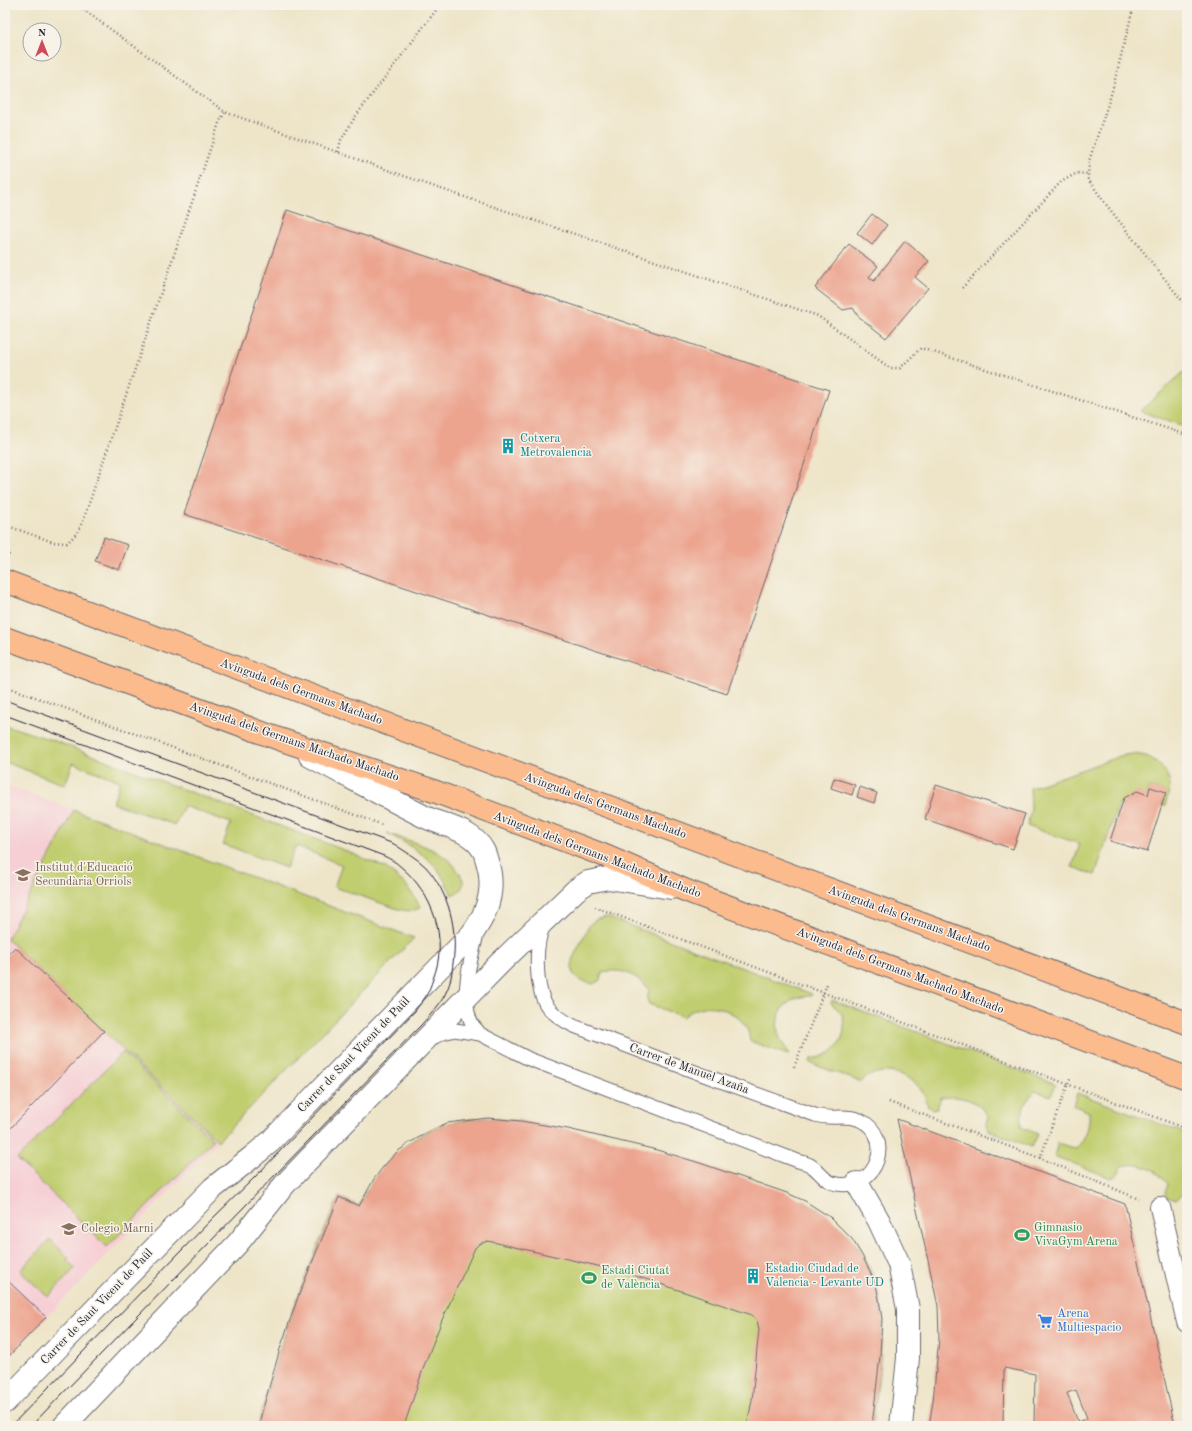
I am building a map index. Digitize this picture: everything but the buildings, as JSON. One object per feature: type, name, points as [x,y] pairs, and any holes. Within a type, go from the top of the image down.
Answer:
[{"type":"main road","name":"Avinguda dels Germans Machado","points":[[11,584],[1187,1023]]},
{"type":"main road","name":"Avinguda dels Germans Machado Machado","points":[[5,638],[279,739],[431,790],[603,855],[686,890],[1187,1078]]},
{"type":"street","name":"Carrer de Sant Vicent de Paül","points":[[5,1402],[213,1188],[270,1142],[471,935],[481,922],[490,899],[490,871],[484,850],[474,839],[462,832],[424,817],[279,739]]},
{"type":"street","points":[[64,1426],[238,1243],[289,1179],[500,963],[554,909],[576,890],[588,882],[608,878],[686,890]]},
{"type":"street","points":[[857,1183],[879,1221],[899,1264],[908,1309],[908,1358],[900,1426]]},
{"type":"street","points":[[1160,1207],[1187,1322]]},
{"type":"lane","name":"Carrer de Manuel Azaña","points":[[554,909],[542,929],[539,943],[538,969],[541,993],[547,1006],[559,1018],[574,1026],[815,1115],[828,1118],[850,1117],[861,1121],[870,1128],[876,1137],[879,1148],[878,1159],[874,1169],[866,1178],[857,1183]]},
{"type":"lane","points":[[480,1034],[472,1024],[466,999],[470,965],[481,922]]},
{"type":"lane","points":[[421,1044],[443,1033],[455,1030],[480,1034],[529,1059],[798,1160],[811,1166],[824,1179],[835,1184],[846,1186],[857,1183]]},
{"type":"path","points":[[77,5],[225,112],[446,190],[818,316],[890,368],[900,368],[921,348],[1187,435]]},
{"type":"path","points":[[338,152],[341,140],[355,117],[440,5]]},
{"type":"path","points":[[1134,5],[1111,94],[1089,161],[1088,179],[1108,207],[1187,307]]},
{"type":"path","points":[[5,525],[52,542],[67,543],[77,533],[83,521],[219,123],[225,112]]},
{"type":"path","points":[[962,288],[1062,182],[1077,173],[1088,174]]},
{"type":"path","points":[[5,686],[388,827]]},
{"type":"path","points":[[592,906],[1187,1129]]},
{"type":"path","points":[[794,1067],[827,984]]},
{"type":"path","points":[[1040,1158],[1071,1076]]},
{"type":"path","points":[[889,1102],[1040,1158],[1160,1207]]},
{"type":"shaded area","name":"Colegio Marni","points":[[5,785],[74,810],[7,939],[218,1141],[5,1360]]},
{"type":"green space","points":[[1187,369],[1187,427],[1140,411]]},
{"type":"green space","points":[[5,725],[55,741],[344,850],[386,868],[406,885],[421,907],[410,911],[398,909],[334,887],[342,865],[296,846],[286,868],[223,844],[231,823],[184,806],[175,825],[113,803],[120,781],[73,763],[65,785],[5,762],[5,749],[8,740],[5,738]]},
{"type":"green space","points":[[1134,754],[1150,758],[1159,764],[1166,773],[1170,782],[1170,787],[1165,806],[1162,805],[1165,792],[1150,787],[1143,811],[1119,804],[1095,875],[1072,867],[1080,844],[1027,826],[1031,810],[1030,788],[1123,755]]},
{"type":"green space","points":[[74,810],[414,938],[218,1141],[7,939]]},
{"type":"green space","points":[[387,833],[429,848],[448,859],[463,880],[462,888],[452,895],[439,872],[429,860],[412,847]]},
{"type":"green space","points":[[607,917],[812,994],[811,996],[799,997],[790,1002],[783,1008],[779,1015],[777,1024],[778,1034],[782,1043],[789,1052],[788,1055],[750,1041],[744,1024],[730,1012],[718,1008],[705,1007],[699,1008],[683,1017],[649,1004],[647,999],[649,990],[640,980],[629,974],[617,971],[603,972],[599,981],[593,984],[580,980],[574,975],[572,960],[590,924],[597,919]]},
{"type":"green space","points":[[832,1000],[1056,1084],[1051,1096],[1035,1091],[1028,1099],[1024,1108],[1021,1127],[1038,1134],[1032,1147],[988,1130],[986,1124],[988,1116],[984,1110],[968,1100],[955,1097],[941,1098],[937,1108],[932,1109],[928,1107],[924,1094],[917,1085],[902,1075],[889,1072],[877,1073],[861,1082],[810,1063],[811,1059],[828,1054],[837,1047],[840,1042],[844,1030],[844,1022],[840,1012],[831,1003]]},
{"type":"green space","points":[[123,1052],[213,1140],[107,1247],[17,1159]]},
{"type":"green space","points":[[1077,1093],[1187,1134],[1187,1191],[1176,1200],[1167,1197],[1165,1193],[1168,1184],[1153,1170],[1141,1166],[1121,1166],[1117,1175],[1111,1178],[1054,1156],[1058,1143],[1076,1149],[1087,1132],[1089,1112],[1073,1105]]},
{"type":"green space","name":"Estadi Ciutat de València","points":[[487,1118],[521,1121],[805,1201],[835,1222],[848,1235],[867,1264],[879,1297],[882,1326],[879,1375],[872,1426],[258,1426],[283,1338],[315,1253],[339,1197],[359,1206],[379,1172],[406,1145],[431,1130],[447,1123]]},
{"type":"green space","points":[[50,1239],[69,1258],[67,1260],[75,1268],[48,1297],[20,1271]]},
{"type":"tram line","points":[[5,700],[394,844],[426,867],[434,877],[446,900],[453,925],[454,937],[451,977],[445,995],[433,1012],[31,1426]]},
{"type":"tram line","points":[[5,715],[391,859],[412,877],[429,903],[435,918],[439,948],[438,964],[430,988],[415,1011],[11,1426]]},
{"type":"place","name":"Cotxera Metrovalencia","points":[[508,446]]},
{"type":"place","name":"Institut d'Educació Secundària Orriols","points":[[23,875]]},
{"type":"place","name":"Colegio Marni","points":[[69,1229]]},
{"type":"place","name":"Gimnasio VivaGym Arena","points":[[1022,1235]]},
{"type":"place","name":"Estadio Ciudad de Valencia - Levante UD","points":[[753,1276]]},
{"type":"place","name":"Estadi Ciutat de València","points":[[589,1278]]},
{"type":"place","name":"Arena Multiespacio","points":[[1045,1321]]}]
